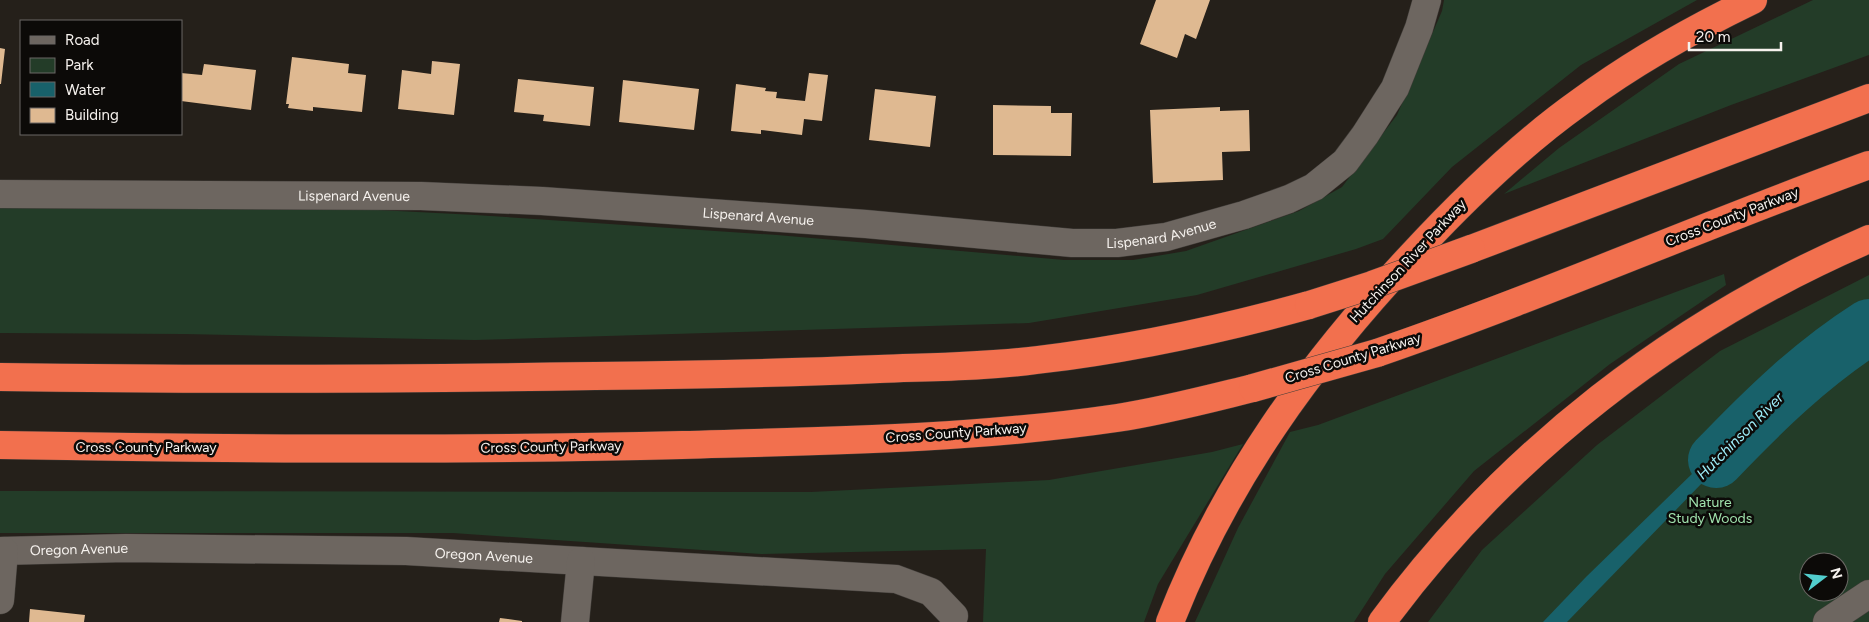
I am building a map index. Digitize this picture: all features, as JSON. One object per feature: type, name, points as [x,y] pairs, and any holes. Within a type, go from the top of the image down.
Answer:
[{"type":"highway","name":"Hutchinson River Parkway","points":[[1170,622],[1197,559],[1264,438],[1333,344],[1402,265],[1459,205],[1500,167],[1580,102],[1627,70],[1674,42],[1753,0]]},
{"type":"highway","points":[[0,377],[134,379],[743,375],[973,366],[1034,361],[1154,343],[1218,329],[1309,305],[1471,250],[1869,98]]},
{"type":"highway","name":"Cross County Parkway","points":[[0,445],[494,448],[772,442],[976,433],[1119,418],[1253,388],[1377,353],[1483,315],[1869,165]]},
{"type":"highway","points":[[1382,622],[1473,513],[1519,468],[1597,399],[1641,365],[1735,305],[1784,279],[1869,239]]},
{"type":"street","name":"Lispenard Avenue","points":[[0,194],[430,196],[542,201],[801,219],[1072,243],[1117,243],[1166,238],[1244,216],[1289,199],[1314,187],[1345,162],[1395,88],[1418,28],[1426,0]]},
{"type":"street","name":"Oregon Avenue","points":[[2,551],[126,548],[406,551],[896,579],[931,592],[954,616]]},
{"type":"street","points":[[0,600],[2,551]]},
{"type":"street","points":[[575,622],[581,561]]},
{"type":"street","points":[[1827,622],[1869,594]]},
{"type":"green space","points":[[1444,0],[1697,0],[1581,65],[1452,167],[1383,239],[1356,249],[1197,295],[1029,323],[475,340],[184,334],[0,333],[0,208],[282,205],[475,215],[777,235],[1064,260],[1133,260],[1186,251],[1299,211],[1342,187],[1397,115],[1442,11]]},
{"type":"green space","points":[[1813,0],[1869,0],[1869,55],[1731,105],[1504,194],[1559,148],[1679,64]]},
{"type":"green space","points":[[1724,274],[1726,285],[1610,364],[1474,471],[1385,574],[1354,622],[1195,622],[1238,528],[1290,432],[1318,425]]},
{"type":"green space","name":"Nature Study Woods","points":[[1869,275],[1869,622],[1428,622],[1482,550],[1597,445],[1720,351]]},
{"type":"green space","points":[[1243,444],[1158,584],[1144,622],[983,622],[986,549],[761,554],[453,533],[0,533],[0,491],[811,492],[1049,480],[1212,452]]},
{"type":"water","points":[[1767,401],[1772,411],[1567,622],[1543,622],[1586,577]]},
{"type":"building","points":[[1156,0],[1210,0],[1196,39],[1185,34],[1177,58],[1140,44]]},
{"type":"building","points":[[0,48],[5,49],[1,84],[0,84]]},
{"type":"building","points":[[292,57],[349,64],[348,73],[366,75],[362,112],[313,107],[313,111],[288,108],[289,104],[286,104]]},
{"type":"building","points":[[432,61],[460,64],[454,115],[398,109],[402,70],[431,74]]},
{"type":"building","points":[[204,64],[256,70],[251,110],[182,101],[182,73],[202,75]]},
{"type":"building","points":[[809,73],[828,75],[822,121],[804,119],[802,135],[761,130],[761,134],[731,131],[736,84],[766,88],[765,91],[777,92],[776,98],[805,101]]},
{"type":"building","points":[[518,79],[594,87],[590,126],[543,121],[544,115],[514,112]]},
{"type":"building","points":[[623,80],[699,89],[694,130],[619,122]]},
{"type":"building","points":[[875,89],[936,96],[930,147],[869,140]]},
{"type":"building","points":[[993,105],[1051,106],[1051,113],[1072,113],[1071,156],[993,155]]},
{"type":"building","points":[[1220,107],[1220,111],[1249,110],[1250,151],[1222,152],[1223,180],[1153,183],[1150,110]]},
{"type":"building","points":[[30,609],[85,615],[84,622],[29,622]]},
{"type":"building","points":[[500,618],[522,621],[522,622],[499,622]]},
{"type":"waterway","name":"Hutchinson River","points":[[1716,460],[1807,372],[1869,327]]}]
